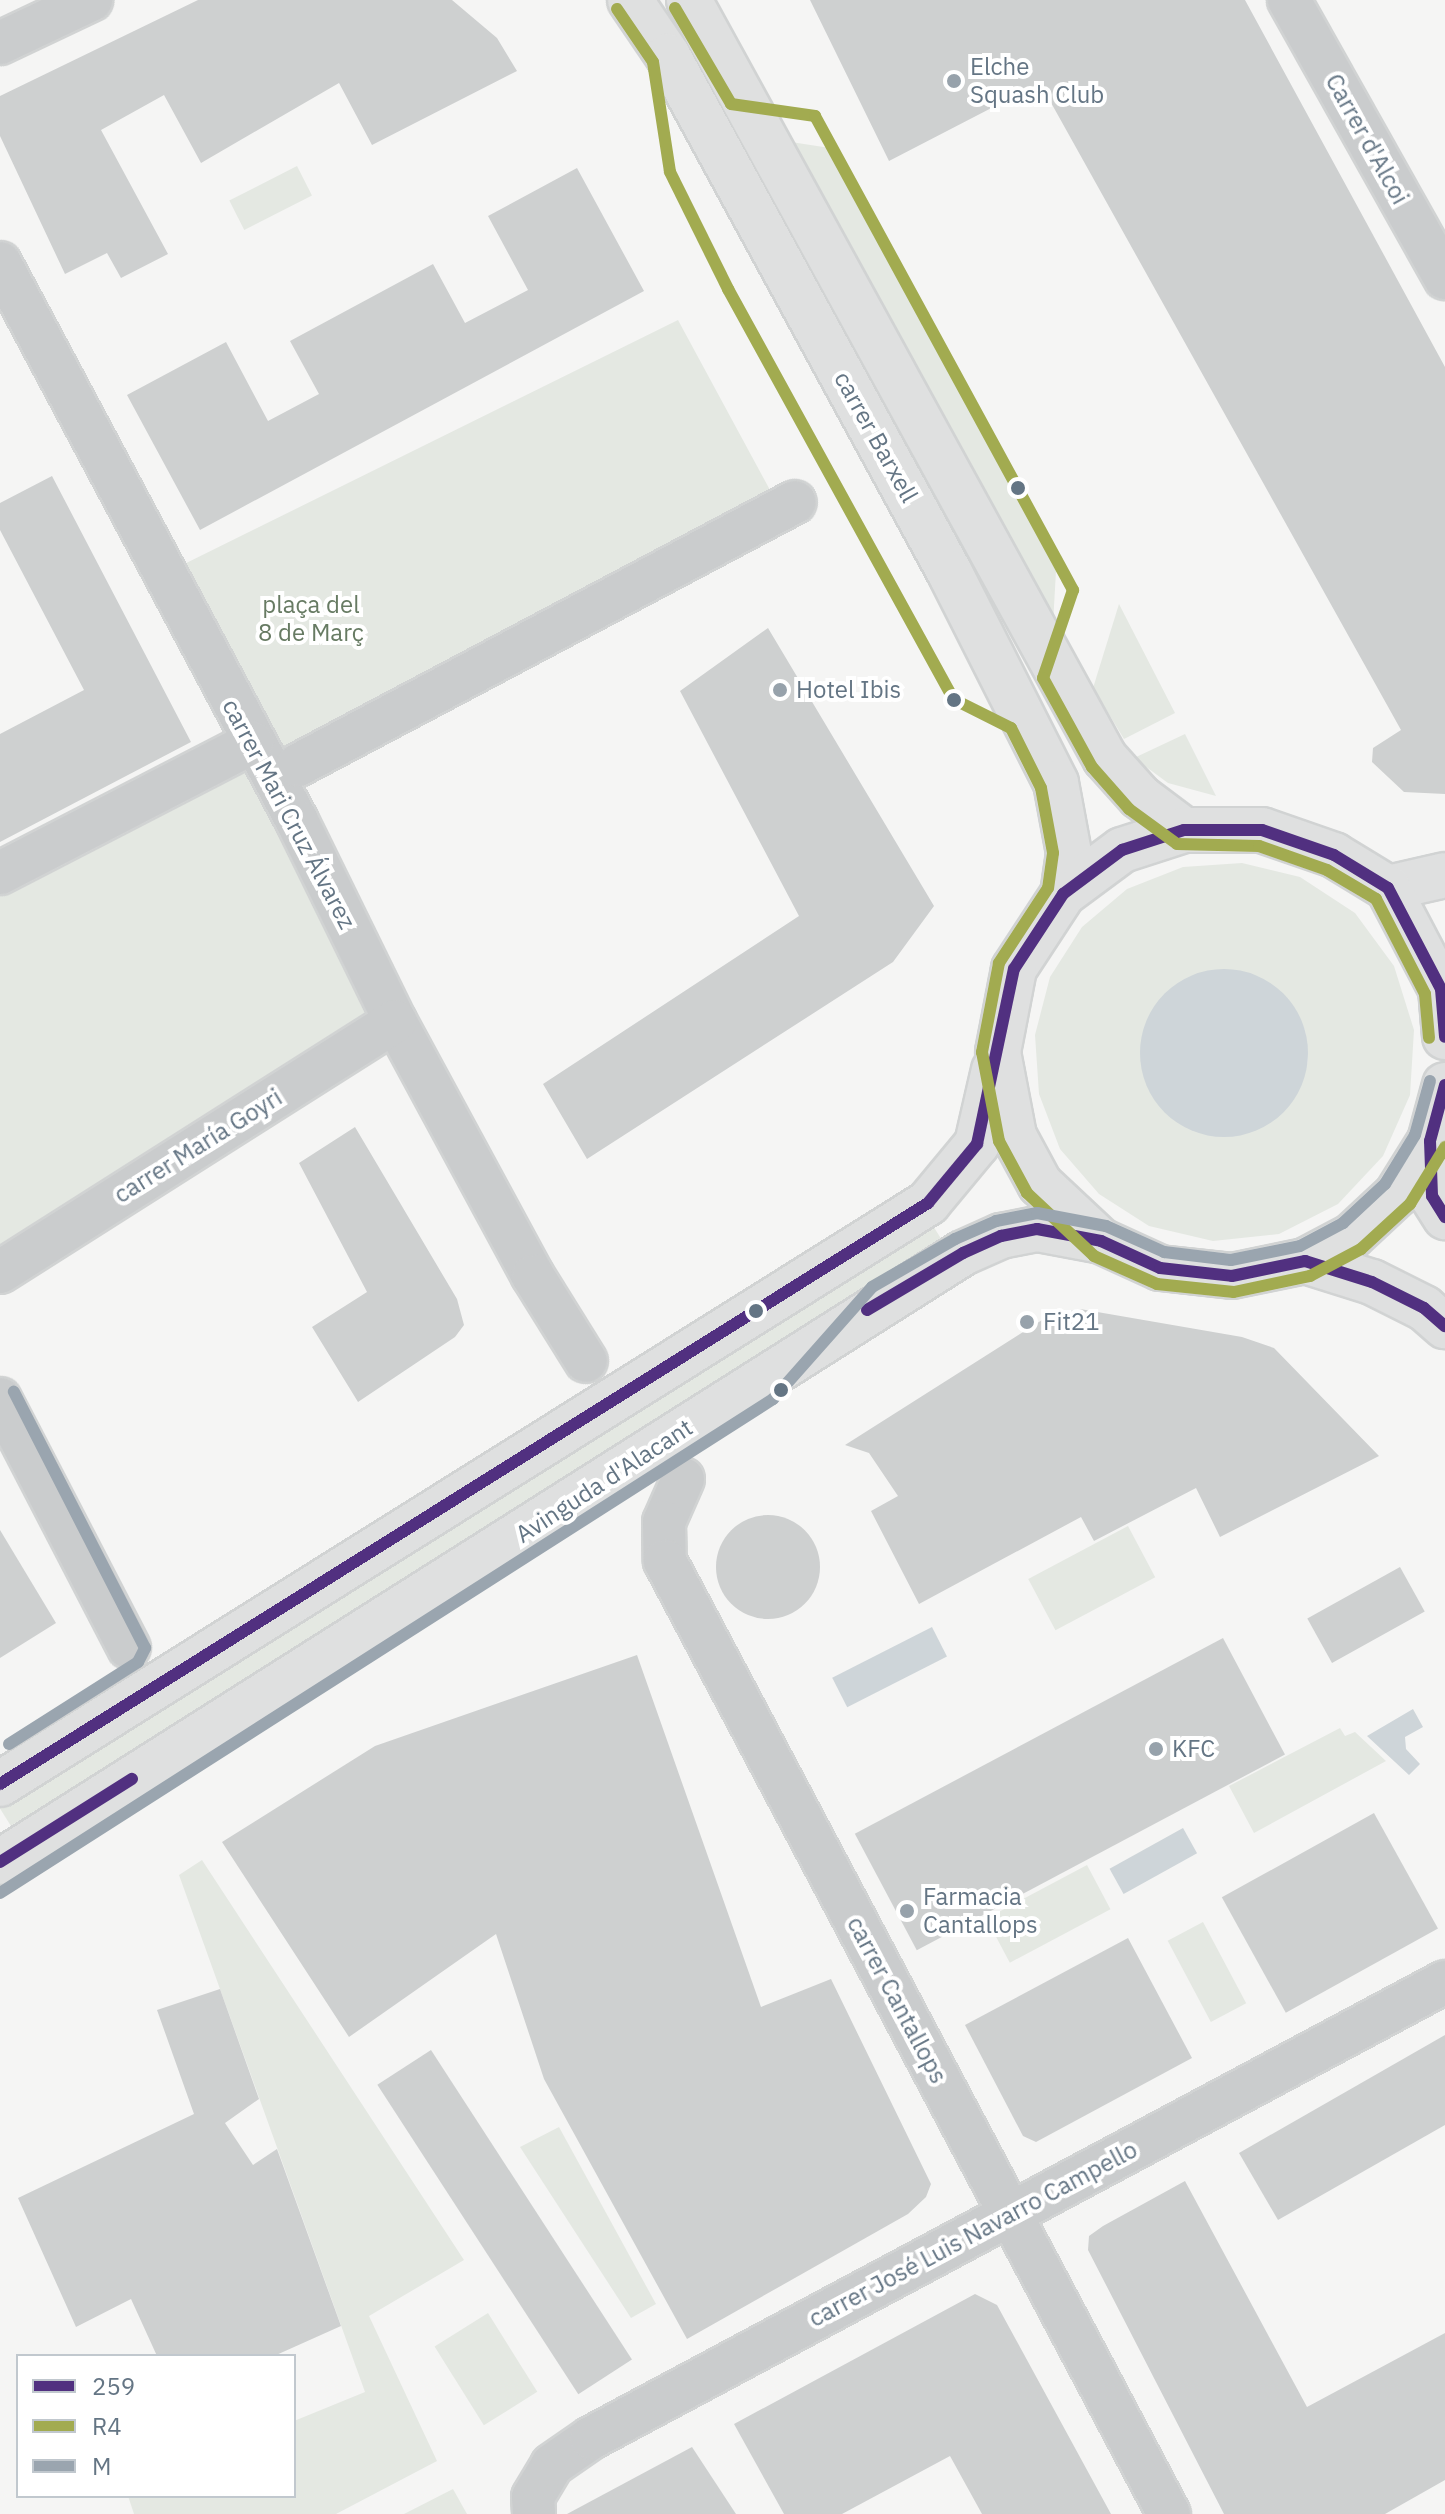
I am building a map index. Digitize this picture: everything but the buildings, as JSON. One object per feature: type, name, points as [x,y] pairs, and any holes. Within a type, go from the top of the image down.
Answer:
[{"type":"main road","name":"carrer Barxell","points":[[630,0],[668,56],[897,475],[1056,783],[1069,853],[1063,894]]},
{"type":"main road","name":"carrer Barxell","points":[[689,0],[1105,758],[1140,797],[1184,830]]},
{"type":"main road","points":[[0,1784],[928,1203],[977,1144],[1014,969],[1063,894],[1122,850],[1184,830],[1262,830],[1334,855],[1388,888],[1443,986],[1445,1037]]},
{"type":"main road","points":[[1388,888],[1445,875]]},
{"type":"main road","points":[[998,1052],[1014,1136],[1040,1184],[1101,1241],[1160,1268],[1232,1276],[1305,1261],[1352,1236],[1397,1194],[1430,1141],[1445,1085]]},
{"type":"main road","points":[[1430,1141],[1432,1196],[1445,1217]]},
{"type":"main road","name":"Avinguda d'Alacant","points":[[0,1862],[963,1253],[1001,1236],[1037,1229],[1101,1241]]},
{"type":"main road","points":[[1305,1261],[1372,1282],[1424,1308],[1445,1326]]},
{"type":"street","points":[[0,43],[91,0]]},
{"type":"street","name":"Carrer d'Alcoi","points":[[1289,0],[1445,278]]},
{"type":"street","name":"carrer Mari Cruz Álvarez","points":[[0,263],[252,743],[297,821],[395,1021],[533,1276],[586,1361]]},
{"type":"street","points":[[298,765],[795,502]]},
{"type":"street","points":[[0,873],[252,743]]},
{"type":"street","name":"carrer María Goyri","points":[[0,1272],[395,1021]]},
{"type":"street","points":[[0,1399],[129,1648]]},
{"type":"street","name":"carrer Cantallops","points":[[683,1479],[664,1522],[665,1561],[1169,2514]]},
{"type":"street","name":"carrer José Luis Navarro Campello","points":[[534,2514],[533,2497],[552,2465],[591,2438],[1445,1982]]},
{"type":"green space","points":[[791,142],[830,148],[1056,571],[1053,624]]},
{"type":"green space","points":[[297,166],[312,195],[244,230],[229,201]]},
{"type":"green space","name":"plaça del 8 de Març","points":[[678,320],[770,490],[266,764],[395,1021],[0,1272],[0,873],[252,743],[162,575]]},
{"type":"green space","points":[[1119,604],[1175,713],[1124,739],[1093,688]]},
{"type":"green space","points":[[1185,734],[1216,796],[1168,783],[1134,758]]},
{"type":"green space","points":[[1242,863],[1300,877],[1355,913],[1394,966],[1414,1030],[1410,1095],[1383,1156],[1338,1204],[1279,1234],[1213,1241],[1149,1226],[1099,1194],[1060,1149],[1039,1094],[1035,1035],[1050,977],[1082,927],[1127,889],[1183,867]],"holes":[[[1288,998],[1305,1030],[1308,1064]]]},
{"type":"green space","points":[[930,1221],[944,1243],[11,1826],[0,1808],[0,1802]]},
{"type":"green space","points":[[1128,1526],[1155,1577],[1055,1630],[1028,1579]]},
{"type":"green space","points":[[1340,1728],[1345,1736],[1355,1732],[1386,1761],[1254,1833],[1229,1786]]},
{"type":"green space","points":[[202,1860],[464,2260],[369,2316],[437,2461],[336,2514],[134,2514],[129,2498],[296,2498],[296,2420],[365,2392],[179,1875]]},
{"type":"green space","points":[[1087,1865],[1110,1909],[1010,1963],[986,1919]]},
{"type":"green space","points":[[1203,1922],[1246,2003],[1211,2022],[1168,1941]]},
{"type":"green space","points":[[559,2127],[656,2304],[631,2318],[520,2147]]},
{"type":"green space","points":[[488,2313],[537,2392],[484,2425],[435,2346]]},
{"type":"green space","points":[[453,2489],[467,2514],[404,2514]]},
{"type":"shaded area","points":[[1224,969],[1256,976],[1283,994],[1301,1021],[1308,1053],[1301,1085],[1283,1112],[1256,1130],[1224,1137],[1192,1130],[1165,1112],[1147,1085],[1140,1053],[1147,1021],[1165,994],[1192,976]]},
{"type":"shaded area","points":[[932,1627],[947,1656],[847,1707],[832,1678]]},
{"type":"shaded area","points":[[1413,1709],[1423,1727],[1405,1737],[1406,1749],[1420,1764],[1409,1775],[1367,1736]]},
{"type":"shaded area","points":[[1183,1828],[1197,1853],[1124,1894],[1110,1869]]},
{"type":"transit line","name":"R4","points":[[675,8],[731,104],[815,116],[1073,590],[1043,678],[1092,767],[1129,809],[1177,844],[1259,846],[1327,870],[1376,899],[1425,994],[1429,1038]]},
{"type":"transit line","name":"R4","points":[[617,9],[653,62],[670,172],[728,289],[953,699],[1011,728],[1041,788],[1053,853],[1048,888],[999,963],[982,1052],[999,1141],[1027,1193],[1094,1256],[1157,1284],[1234,1292],[1310,1276],[1361,1249],[1410,1204],[1445,1147]]},
{"type":"transit line","name":"259","points":[[0,1784],[928,1203],[977,1144],[1014,969],[1063,894],[1122,850],[1184,830],[1262,830],[1334,855],[1388,888],[1441,989],[1445,1037]]},
{"type":"transit line","name":"M","points":[[0,1893],[773,1399],[872,1287],[955,1239],[996,1221],[1037,1213],[1106,1226],[1164,1252],[1231,1260],[1300,1246],[1343,1223],[1385,1184],[1415,1135],[1430,1081]]},
{"type":"transit line","name":"259","points":[[1445,1085],[1430,1141],[1432,1196],[1445,1217]]},
{"type":"transit line","name":"259","points":[[867,1310],[963,1253],[1001,1236],[1037,1229],[1101,1241],[1160,1268],[1232,1276],[1305,1261],[1372,1282],[1424,1308],[1445,1326]]},
{"type":"transit line","name":"M","points":[[9,1744],[138,1662],[145,1648],[14,1392]]},
{"type":"transit line","name":"259","points":[[0,1862],[132,1779]]},
{"type":"place","name":"Elche Squash Club","points":[[954,81]]},
{"type":"place","name":"Hotel Ibis","points":[[780,690]]},
{"type":"place","name":"Fit21","points":[[1027,1322]]},
{"type":"place","name":"KFC","points":[[1156,1749]]},
{"type":"place","name":"Farmacia Cantallops","points":[[907,1911]]}]
